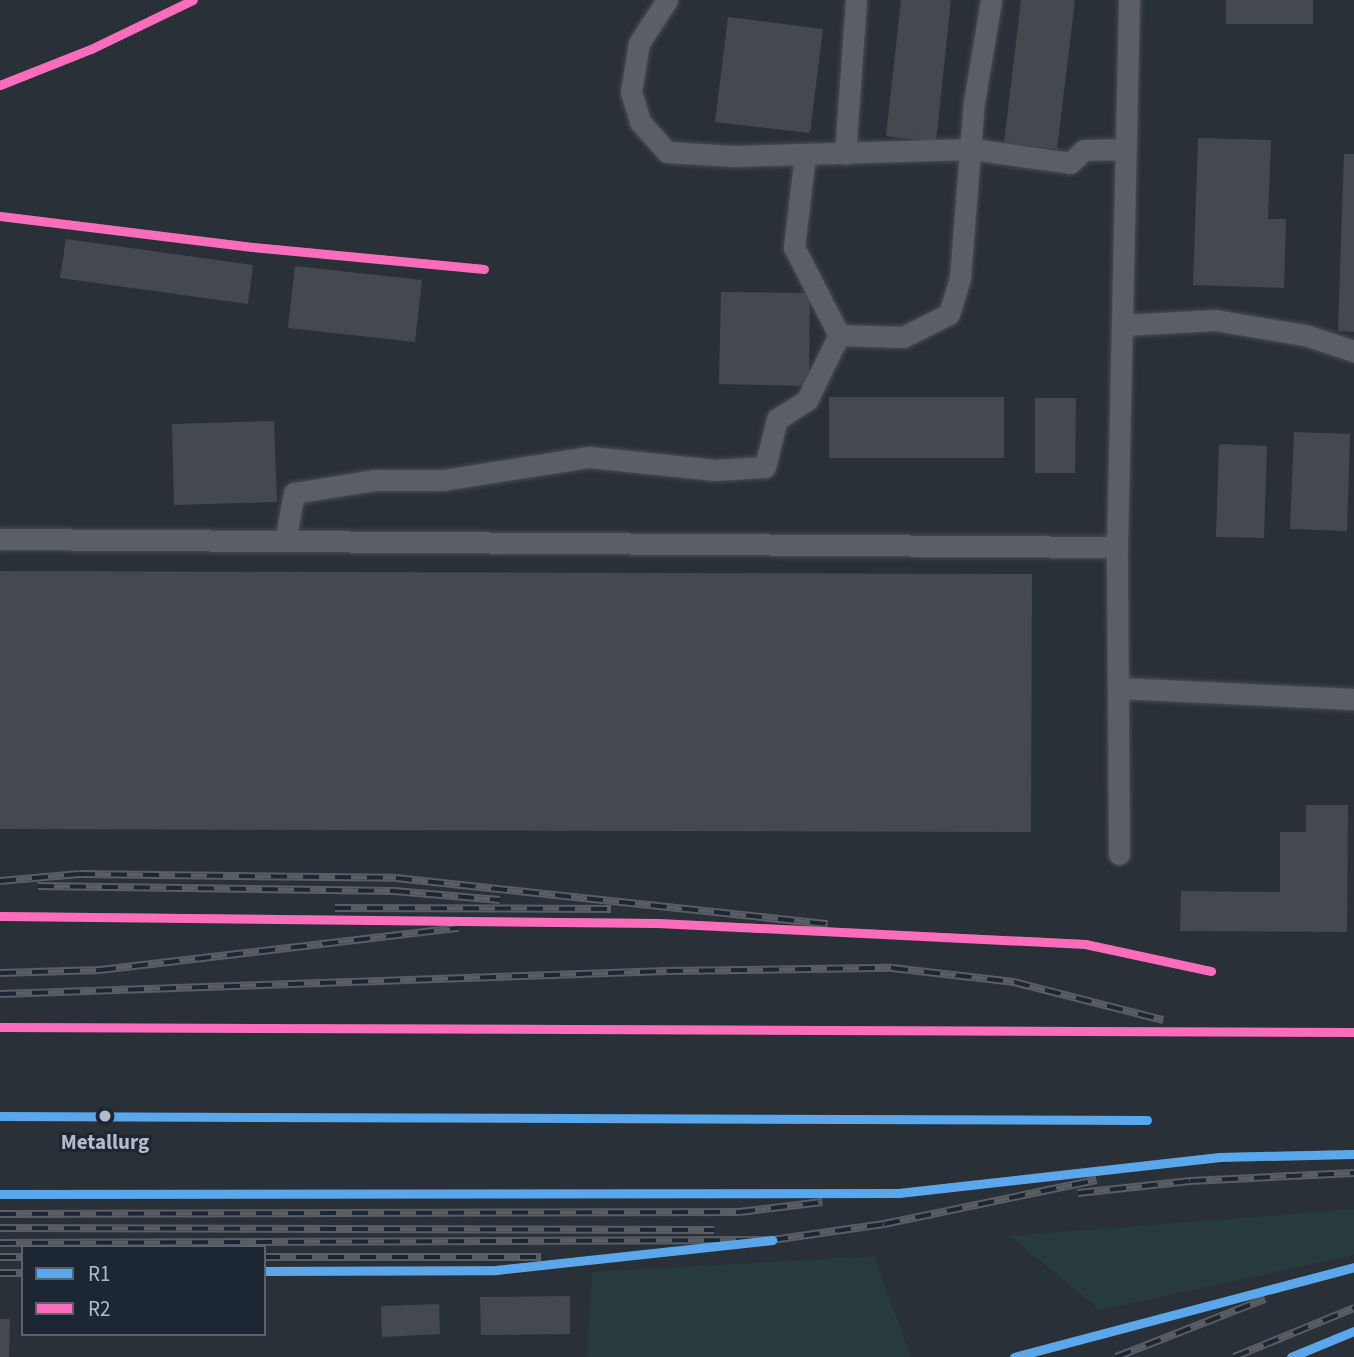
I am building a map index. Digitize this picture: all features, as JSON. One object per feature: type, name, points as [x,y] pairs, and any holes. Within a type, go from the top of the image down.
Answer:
[{"type":"lane","points":[[667,0],[639,43],[631,92],[640,122],[667,152],[806,155],[972,149],[1070,163],[1084,150],[1126,149]]},
{"type":"lane","points":[[845,154],[856,0]]},
{"type":"lane","points":[[839,335],[903,337],[948,314],[960,278],[974,102],[991,0]]},
{"type":"lane","points":[[1119,854],[1117,547],[1124,326],[1129,0]]},
{"type":"lane","points":[[806,155],[794,247],[839,335]]},
{"type":"lane","points":[[1124,326],[1215,320],[1306,335],[1354,351]]},
{"type":"lane","points":[[285,541],[294,493],[374,480],[443,480],[589,457],[715,470],[765,467],[777,419],[807,400],[839,335]]},
{"type":"lane","points":[[0,539],[1117,547]]},
{"type":"lane","points":[[1119,688],[1354,699]]},
{"type":"green space","points":[[1354,1209],[1354,1255],[1100,1310],[1010,1236]]},
{"type":"green space","points":[[874,1256],[911,1357],[587,1357],[592,1272]]},
{"type":"building","points":[[901,0],[951,0],[936,142],[886,136]]},
{"type":"building","points":[[1021,0],[1075,0],[1057,149],[1004,143]]},
{"type":"building","points":[[1226,0],[1313,0],[1313,24],[1226,24]]},
{"type":"building","points":[[728,17],[823,29],[810,133],[715,122]]},
{"type":"building","points":[[1198,138],[1271,140],[1268,219],[1286,219],[1284,288],[1193,285]]},
{"type":"building","points":[[1344,154],[1354,154],[1354,332],[1338,331]]},
{"type":"building","points":[[66,239],[253,265],[248,304],[60,278]]},
{"type":"building","points":[[295,266],[422,280],[415,342],[288,328]]},
{"type":"building","points":[[721,292],[810,293],[809,386],[719,384]]},
{"type":"building","points":[[829,397],[1004,397],[1004,458],[829,458]]},
{"type":"building","points":[[1035,398],[1076,398],[1075,473],[1035,473]]},
{"type":"building","points":[[274,421],[277,502],[174,505],[172,424]]},
{"type":"building","points":[[1294,432],[1350,434],[1347,531],[1290,529]]},
{"type":"building","points":[[1219,444],[1267,446],[1264,538],[1216,537]]},
{"type":"building","points":[[0,571],[1032,574],[1031,832],[0,829]]},
{"type":"building","points":[[1306,805],[1348,805],[1347,932],[1180,931],[1181,891],[1280,892],[1280,832],[1306,832]]},
{"type":"building","points":[[570,1296],[570,1334],[481,1335],[480,1297]]},
{"type":"building","points":[[439,1304],[440,1334],[382,1337],[381,1306]]},
{"type":"building","points":[[0,1319],[10,1319],[9,1357],[0,1357]]},
{"type":"railway","points":[[0,85],[91,49],[193,0]]},
{"type":"railway","points":[[0,216],[252,247],[484,269]]},
{"type":"railway","points":[[0,881],[79,874],[396,878],[828,924]]},
{"type":"railway","points":[[38,886],[394,891],[500,900]]},
{"type":"railway","points":[[335,908],[611,909]]},
{"type":"railway","points":[[0,916],[657,923],[1085,944],[1211,971]]},
{"type":"railway","points":[[0,973],[100,970],[459,928]]},
{"type":"railway","points":[[0,994],[667,971],[892,968],[1014,982],[1163,1020]]},
{"type":"railway","points":[[0,1027],[1354,1032]]},
{"type":"railway","points":[[0,1194],[899,1193],[1220,1157],[1354,1154]]},
{"type":"railway","points":[[1078,1193],[1190,1181],[1354,1173]]},
{"type":"railway","points":[[0,1243],[772,1240],[884,1224],[1096,1180]]},
{"type":"railway","points":[[0,1214],[739,1212],[822,1202]]},
{"type":"railway","points":[[0,1228],[714,1230]]},
{"type":"railway","points":[[266,1271],[496,1270],[699,1249]]},
{"type":"railway","points":[[0,1257],[21,1257]]},
{"type":"railway","points":[[266,1257],[541,1257]]},
{"type":"railway","points":[[1014,1357],[1354,1267]]},
{"type":"railway","points":[[0,1273],[21,1273]]},
{"type":"railway","points":[[1116,1357],[1265,1299]]},
{"type":"railway","points":[[1234,1357],[1354,1308]]},
{"type":"railway","points":[[1291,1357],[1354,1331]]},
{"type":"transit line","name":"R2","points":[[0,85],[91,49],[193,0]]},
{"type":"transit line","name":"R2","points":[[0,216],[252,247],[484,269]]},
{"type":"transit line","name":"R2","points":[[0,916],[657,923],[1085,944],[1211,971]]},
{"type":"transit line","name":"R2","points":[[0,1027],[1354,1032]]},
{"type":"transit line","name":"R1","points":[[0,1116],[1147,1120]]},
{"type":"transit line","name":"R1","points":[[0,1194],[899,1193],[1220,1157],[1354,1154]]},
{"type":"transit line","name":"R1","points":[[266,1271],[496,1270],[772,1240]]},
{"type":"transit line","name":"R1","points":[[1014,1357],[1354,1267]]},
{"type":"transit line","name":"R1","points":[[1291,1357],[1354,1331]]},
{"type":"place","name":"Metallurg","points":[[105,1116]]}]
